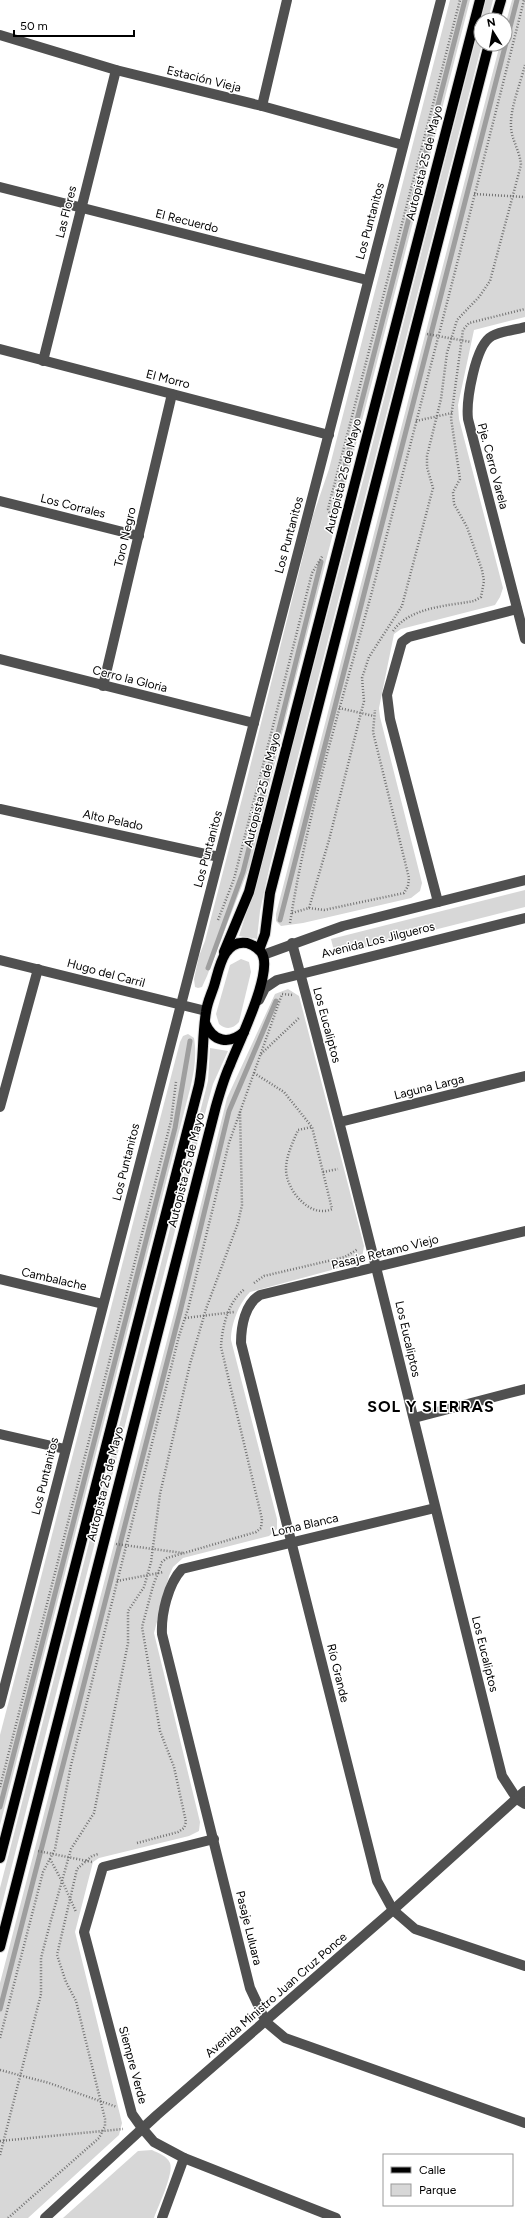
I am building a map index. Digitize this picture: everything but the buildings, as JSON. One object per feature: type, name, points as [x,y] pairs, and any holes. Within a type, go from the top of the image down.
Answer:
[{"type":"main road","name":"Autopista 25 de Mayo","points":[[0,1858],[199,1085],[204,1059],[205,1016],[223,956],[249,892],[480,0]]},
{"type":"main road","points":[[498,12],[501,0]]},
{"type":"main road","points":[[261,952],[265,934],[270,893],[487,52]]},
{"type":"main road","points":[[223,956],[233,946],[240,943],[254,945],[261,952]]},
{"type":"main road","name":"Autopista 25 de Mayo","points":[[0,1947],[216,1106],[229,1066],[246,1031],[263,973],[264,960],[261,952]]},
{"type":"main road","points":[[205,1016],[210,1033],[218,1039],[227,1041],[236,1039],[246,1031]]},
{"type":"street","points":[[262,106],[287,0]]},
{"type":"street","name":"Los Puntanitos","points":[[0,1704],[329,435],[367,280],[404,145],[441,0]]},
{"type":"street","name":"Estación Vieja","points":[[0,35],[116,70],[262,106],[404,145]]},
{"type":"street","name":"Las Flores","points":[[43,361],[80,208],[116,70]]},
{"type":"street","name":"El Recuerdo","points":[[0,187],[367,280]]},
{"type":"street","points":[[483,345],[492,336],[525,327]]},
{"type":"street","name":"Pje. Cerro Varela","points":[[483,345],[480,348],[467,409],[470,427],[525,639]]},
{"type":"street","name":"El Morro","points":[[0,349],[329,435]]},
{"type":"street","name":"Toro Negro","points":[[103,686],[172,394]]},
{"type":"street","name":"Los Corrales","points":[[0,501],[139,536]]},
{"type":"street","points":[[438,902],[390,719],[387,695],[402,642],[409,637],[517,609]]},
{"type":"street","name":"Cerro la Gloria","points":[[0,659],[254,723]]},
{"type":"street","name":"Alto Pelado","points":[[0,809],[219,858]]},
{"type":"street","name":"Avenida Los Jilgueros","points":[[261,952],[343,926],[525,880]]},
{"type":"street","name":"Avenida Los Jilgueros","points":[[253,1010],[265,988],[271,983],[300,973],[525,918]]},
{"type":"street","name":"Los Eucaliptos","points":[[292,943],[378,1268],[435,1508],[502,1776],[521,1802]]},
{"type":"street","name":"Hugo del Carril","points":[[0,960],[180,1006],[205,1016]]},
{"type":"street","points":[[0,1106],[38,969]]},
{"type":"street","name":"Laguna Larga","points":[[340,1122],[525,1076]]},
{"type":"street","name":"Pasaje Retamo Viejo","points":[[252,1300],[260,1296],[525,1231]]},
{"type":"street","name":"Cambalache","points":[[0,1279],[103,1304]]},
{"type":"street","name":"Río Grande","points":[[252,1300],[241,1328],[241,1343],[377,1881],[393,1910],[415,1929],[525,1966]]},
{"type":"street","points":[[414,1418],[525,1389]]},
{"type":"street","points":[[0,1434],[65,1449]]},
{"type":"street","name":"Loma Blanca","points":[[182,1569],[435,1508]]},
{"type":"street","name":"Pasaje Luluara","points":[[182,1569],[174,1578],[162,1625],[162,1634],[250,1988],[266,2022],[285,2038],[525,2123]]},
{"type":"street","name":"Avenida Ministro Juan Cruz Ponce","points":[[45,2218],[142,2128],[266,2022],[393,1910],[521,1802],[525,1792]]},
{"type":"street","points":[[84,1932],[103,1867],[214,1839]]},
{"type":"street","name":"Siempre Verde","points":[[84,1932],[132,2114],[154,2142],[184,2158],[321,2215],[336,2218]]},
{"type":"street","points":[[162,2218],[184,2158]]},
{"type":"path","points":[[333,521],[328,509],[460,0]]},
{"type":"path","points":[[290,923],[297,880],[340,708],[416,421],[524,0]]},
{"type":"path","points":[[292,913],[310,908],[329,840],[364,701],[362,678],[369,657],[402,606],[433,488],[427,467],[427,456],[437,416],[451,339],[457,320],[479,297],[490,280],[521,165],[520,155],[514,140],[511,125],[525,65]]},
{"type":"path","points":[[474,194],[525,197]]},
{"type":"path","points":[[424,333],[483,345]]},
{"type":"path","points":[[416,421],[467,409]]},
{"type":"path","points":[[217,921],[234,879],[312,573],[317,562],[325,553]]},
{"type":"path","points":[[340,708],[390,719]]},
{"type":"path","points":[[0,2038],[43,1872],[52,1853],[71,1766],[117,1581],[229,1142],[282,994],[293,995],[298,1001]]},
{"type":"path","points":[[260,1054],[301,1016],[303,1024]]},
{"type":"path","points":[[254,1073],[284,1092],[312,1127],[332,1209],[326,1212],[317,1211],[298,1198],[286,1176],[288,1156],[298,1130],[312,1127]]},
{"type":"path","points":[[0,1787],[171,1121],[176,1079]]},
{"type":"path","points":[[0,2155],[41,1994],[41,1958],[62,1880],[69,1856],[82,1829],[94,1813],[128,1643],[128,1611],[144,1587],[153,1550],[160,1494],[190,1364],[204,1316],[238,1224],[242,1205],[240,1109]]},
{"type":"path","points":[[338,1161],[341,1176]]},
{"type":"path","points":[[323,1172],[339,1169]]},
{"type":"path","points":[[135,1844],[178,1832],[184,1828],[186,1822],[174,1767],[160,1731],[142,1627],[162,1562],[167,1558],[256,1532],[261,1528],[262,1519],[220,1347],[224,1324],[228,1313],[236,1295],[264,1276],[344,1257],[360,1248],[353,1273]]},
{"type":"path","points":[[185,1318],[248,1311]]},
{"type":"path","points":[[126,1546],[190,1554],[194,1566]]},
{"type":"path","points":[[117,1581],[182,1569]]},
{"type":"path","points":[[33,1850],[86,1860],[103,1867]]},
{"type":"path","points":[[8,2218],[99,2138],[102,2131],[105,2118],[76,2001],[66,1982],[57,1955],[77,1869],[86,1860],[99,1854]]},
{"type":"path","points":[[50,1859],[62,1880],[84,1932]]},
{"type":"path","points":[[0,2070],[100,2100],[132,2114]]},
{"type":"path","points":[[0,2141],[142,2128]]},
{"type":"green space","points":[[450,0],[470,0],[290,701],[250,865],[207,976],[202,987],[198,988],[195,987],[194,979],[199,956],[205,941],[243,795],[313,516],[329,469]]},
{"type":"green space","points":[[486,0],[493,0],[490,12],[483,12]]},
{"type":"green space","points":[[512,0],[525,0],[525,317],[474,330],[458,405],[459,419],[503,588],[495,605],[401,629],[394,634],[379,708],[422,883],[420,891],[411,898],[303,923],[281,926],[276,921],[276,914],[498,52],[513,52],[513,12],[509,12]]},
{"type":"green space","points":[[473,51],[480,52],[270,865],[260,911],[257,939],[239,936],[257,879],[366,469]]},
{"type":"green space","points":[[525,890],[525,907],[335,955],[331,939]]},
{"type":"green space","points":[[241,959],[249,962],[251,972],[239,1022],[232,1027],[227,1028],[219,1024],[216,1014],[230,965]]},
{"type":"green space","points":[[288,989],[299,996],[364,1246],[362,1258],[354,1264],[250,1292],[242,1302],[236,1314],[232,1327],[231,1340],[277,1519],[277,1529],[269,1536],[183,1558],[173,1567],[169,1576],[154,1633],[200,1822],[199,1831],[189,1836],[99,1858],[93,1862],[75,1932],[122,2123],[119,2135],[28,2218],[0,2218],[0,1983],[178,1298],[227,1098],[275,994]]},
{"type":"green space","points":[[188,1034],[194,1038],[195,1051],[194,1070],[190,1089],[0,1825],[0,1735],[180,1042],[183,1036]]},
{"type":"green space","points":[[210,1048],[228,1051],[213,1084],[208,1102],[0,1912],[0,1888],[208,1081]]},
{"type":"green space","points":[[152,2150],[167,2158],[171,2168],[168,2182],[154,2218],[63,2218],[138,2151]]},
{"type":"waterway","points":[[333,513],[465,0]]},
{"type":"waterway","points":[[280,920],[517,0]]},
{"type":"waterway","points":[[208,968],[243,872],[321,562]]},
{"type":"waterway","points":[[0,2009],[180,1312],[229,1111],[276,1001]]},
{"type":"waterway","points":[[0,1807],[175,1128],[190,1041]]},
{"type":"district","name":"SOL Y SIERRAS","points":[[431,1406]]}]
